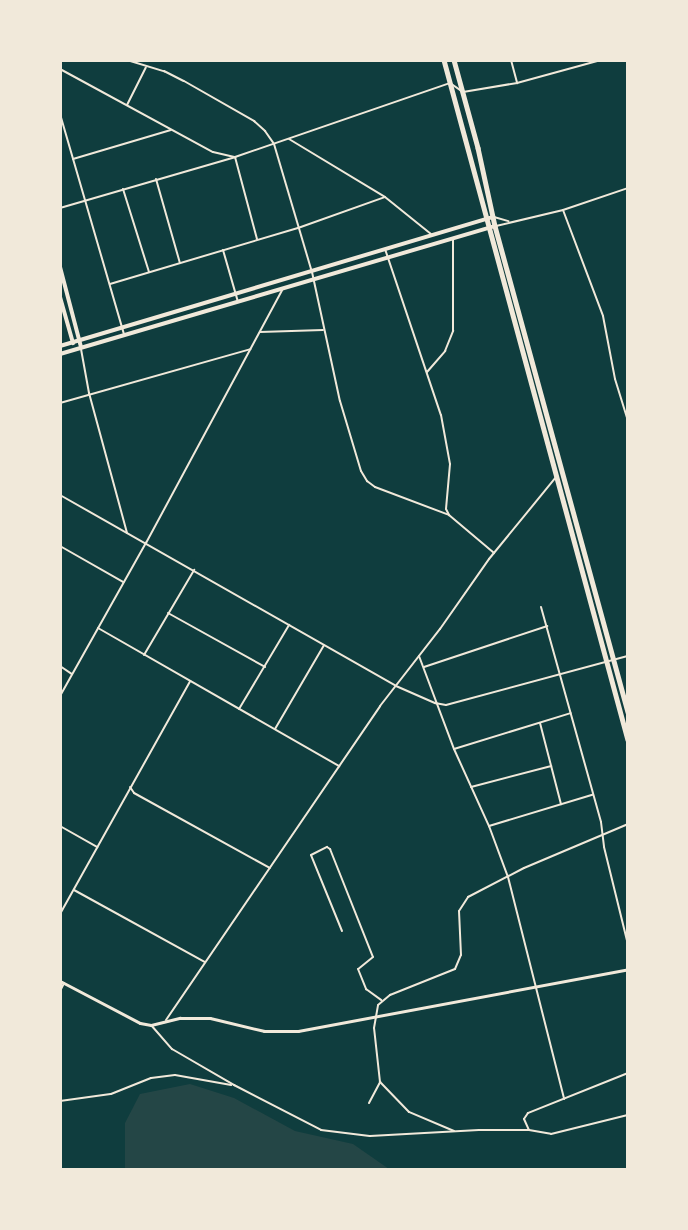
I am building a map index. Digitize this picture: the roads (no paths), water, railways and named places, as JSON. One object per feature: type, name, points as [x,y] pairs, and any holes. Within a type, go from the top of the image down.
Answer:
[{"type":"highway","points":[[444,60],[628,740]]},
{"type":"highway","points":[[454,60],[495,226],[628,712]]},
{"type":"main road","points":[[60,346],[493,217]]},
{"type":"main road","points":[[60,354],[495,226]]},
{"type":"main road","points":[[60,267],[81,347]]},
{"type":"main road","points":[[60,297],[75,349]]},
{"type":"street","points":[[127,60],[184,81],[254,121],[274,144],[314,279],[340,401],[361,471],[367,481],[449,515],[494,553]]},
{"type":"street","points":[[511,60],[517,82]]},
{"type":"street","points":[[60,208],[235,157],[450,83],[463,92],[517,82],[601,60]]},
{"type":"street","points":[[127,105],[146,67]]},
{"type":"street","points":[[60,69],[213,152],[235,157]]},
{"type":"street","points":[[60,114],[124,335]]},
{"type":"street","points":[[73,159],[171,130]]},
{"type":"street","points":[[289,139],[385,197],[432,235]]},
{"type":"street","points":[[235,157],[258,240]]},
{"type":"street","points":[[156,179],[180,263]]},
{"type":"street","points":[[495,226],[508,221],[563,210],[628,188]]},
{"type":"street","points":[[123,189],[149,272]]},
{"type":"street","points":[[110,284],[298,228],[385,197]]},
{"type":"street","points":[[563,210],[603,316],[615,379],[628,421]]},
{"type":"street","points":[[493,217],[508,221]]},
{"type":"street","points":[[427,372],[445,351],[453,331],[453,239]]},
{"type":"street","points":[[385,249],[441,415],[449,454],[444,501],[449,515]]},
{"type":"street","points":[[223,250],[238,302]]},
{"type":"street","points":[[60,696],[284,288]]},
{"type":"street","points":[[260,332],[324,330]]},
{"type":"street","points":[[81,347],[81,357],[127,533]]},
{"type":"street","points":[[75,349],[81,357]]},
{"type":"street","points":[[60,403],[252,349]]},
{"type":"street","points":[[165,1022],[396,686],[494,553],[556,477]]},
{"type":"street","points":[[60,495],[396,686],[435,704],[446,705],[628,656]]},
{"type":"street","points":[[60,546],[123,582]]},
{"type":"street","points":[[144,655],[194,570]]},
{"type":"street","points":[[541,607],[593,795],[628,945]]},
{"type":"street","points":[[168,614],[264,667]]},
{"type":"street","points":[[239,709],[289,625]]},
{"type":"street","points":[[423,667],[547,626]]},
{"type":"street","points":[[98,628],[339,766]]},
{"type":"street","points":[[275,729],[324,645]]},
{"type":"street","points":[[419,656],[435,704],[489,826],[508,877],[564,1099]]},
{"type":"street","points":[[60,666],[72,674]]},
{"type":"street","points":[[60,914],[190,681]]},
{"type":"street","points":[[454,749],[571,713]]},
{"type":"street","points":[[540,723],[561,804]]},
{"type":"street","points":[[471,787],[551,766]]},
{"type":"street","points":[[130,788],[134,793],[270,868]]},
{"type":"street","points":[[489,826],[593,795]]},
{"type":"street","points":[[369,1103],[380,1082],[374,1028],[382,1000],[455,969],[461,955],[459,910],[463,902],[508,877],[628,824]]},
{"type":"street","points":[[60,826],[97,847]]},
{"type":"street","points":[[342,932],[311,855],[327,847],[330,849],[373,957],[358,969],[366,989],[382,1000]]},
{"type":"street","points":[[74,890],[206,962]]},
{"type":"street","points":[[151,1026],[180,1018],[210,1018],[264,1031],[298,1031],[628,969]]},
{"type":"street","points":[[60,991],[62,982],[151,1026],[172,1049],[234,1085],[321,1130],[370,1136],[454,1131],[529,1130],[543,1134],[565,1132],[628,1115]]},
{"type":"street","points":[[529,1130],[524,1119],[528,1113],[628,1073]]},
{"type":"street","points":[[60,1101],[111,1094],[151,1078],[175,1075],[234,1085]]},
{"type":"street","points":[[380,1082],[409,1112],[454,1131]]}]
